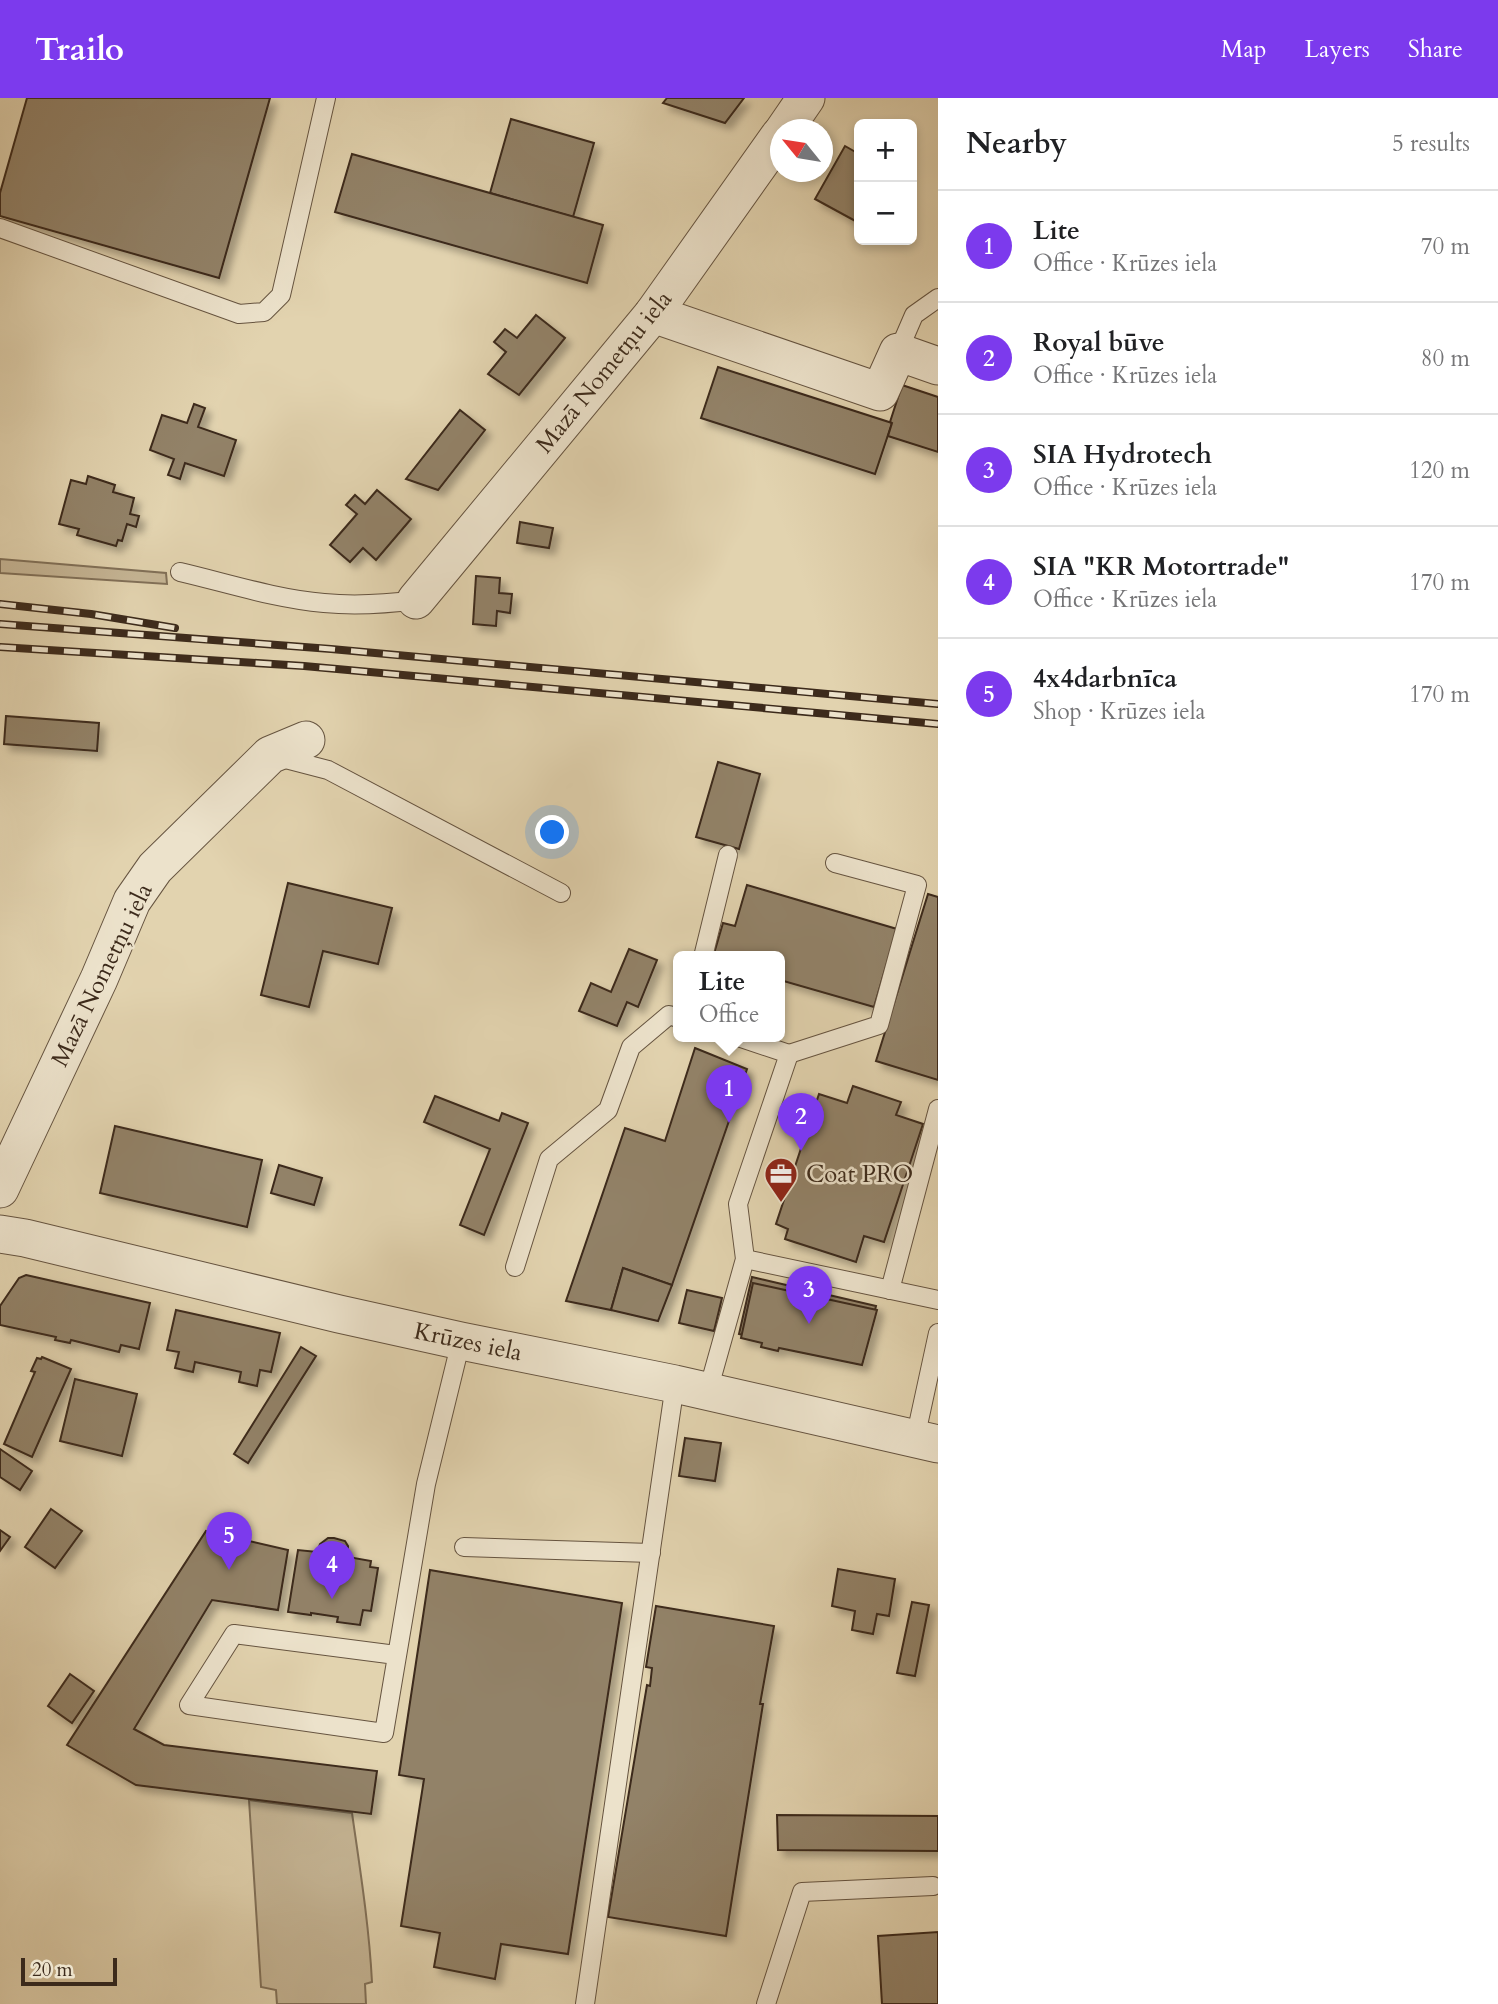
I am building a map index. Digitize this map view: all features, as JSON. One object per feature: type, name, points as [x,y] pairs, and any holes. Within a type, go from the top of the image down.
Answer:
[{"type":"street","points":[[792,119],[806,98]]},
{"type":"street","name":"Mazā Nometņu iela","points":[[416,600],[653,314],[770,149]]},
{"type":"street","points":[[653,314],[880,392],[898,352],[938,366]]},
{"type":"street","name":"Mazā Nometņu iela","points":[[0,1189],[99,979],[132,901],[155,868],[270,755],[306,740]]},
{"type":"street","name":"Krūzes iela","points":[[0,1234],[461,1341],[692,1388],[926,1441]]},
{"type":"lane","points":[[0,229],[239,314],[264,312],[281,295],[326,98]]},
{"type":"lane","points":[[898,352],[914,316],[938,298]]},
{"type":"lane","points":[[180,572],[324,603],[383,605],[416,600]]},
{"type":"lane","points":[[270,755],[328,770],[561,893]]},
{"type":"lane","points":[[704,951],[728,855]]},
{"type":"lane","points":[[753,1042],[789,1054],[879,1025],[917,885],[835,863]]},
{"type":"lane","points":[[515,1267],[549,1159],[608,1110],[631,1047],[669,1015],[673,1016]]},
{"type":"lane","points":[[585,2004],[651,1553],[692,1388],[744,1259],[738,1204],[789,1054]]},
{"type":"lane","points":[[890,1290],[938,1109]]},
{"type":"lane","points":[[744,1259],[938,1300]]},
{"type":"lane","points":[[926,1441],[938,1333]]},
{"type":"lane","points":[[396,1655],[234,1634],[189,1705],[384,1733],[426,1484],[461,1341]]},
{"type":"lane","points":[[464,1547],[651,1553]]},
{"type":"lane","points":[[766,2004],[802,1892],[933,1886]]},
{"type":"shaded area","points":[[0,559],[166,573],[167,584],[0,573]]},
{"type":"shaded area","points":[[249,1800],[352,1813],[371,1961],[372,1982],[365,1984],[366,2004],[277,2004],[276,1990],[261,1987]]},
{"type":"building","points":[[27,98],[270,98],[219,278],[0,216],[0,193]]},
{"type":"building","points":[[667,98],[744,98],[725,123],[663,103]]},
{"type":"building","points":[[511,119],[594,143],[573,217],[490,193]]},
{"type":"building","points":[[845,146],[854,151],[854,220],[815,199],[825,182],[833,182],[833,167]]},
{"type":"building","points":[[352,154],[603,225],[587,283],[335,212]]},
{"type":"building","points":[[536,315],[565,338],[519,395],[488,374],[506,352],[494,342],[505,329],[517,338]]},
{"type":"building","points":[[718,367],[892,423],[875,474],[701,418]]},
{"type":"building","points":[[902,385],[938,397],[938,452],[888,436]]},
{"type":"building","points":[[194,404],[205,408],[198,427],[236,440],[224,476],[185,463],[180,479],[168,475],[174,459],[150,450],[162,415],[187,423]]},
{"type":"building","points":[[460,410],[485,430],[438,490],[406,479]]},
{"type":"building","points":[[88,476],[115,485],[113,492],[134,498],[130,514],[139,516],[136,527],[127,524],[122,541],[118,540],[116,546],[77,535],[79,529],[59,524],[71,480],[86,484]]},
{"type":"building","points":[[377,490],[411,519],[376,560],[363,548],[350,562],[330,545],[357,514],[346,505],[355,495],[365,504]]},
{"type":"building","points":[[520,522],[553,528],[549,548],[517,543]]},
{"type":"building","points":[[476,576],[500,578],[499,593],[512,594],[510,613],[497,611],[496,626],[473,624]]},
{"type":"building","points":[[6,716],[99,723],[97,751],[4,744]]},
{"type":"building","points":[[718,762],[760,774],[739,849],[696,837]]},
{"type":"building","points":[[288,883],[392,908],[378,964],[323,951],[309,1007],[261,995]]},
{"type":"building","points":[[747,885],[897,929],[874,1007],[785,981],[785,951],[715,951],[723,923],[735,926]]},
{"type":"building","points":[[928,894],[938,897],[938,1080],[876,1061]]},
{"type":"building","points":[[629,949],[657,960],[638,1007],[627,1002],[617,1026],[579,1011],[591,983],[611,992]]},
{"type":"building","points":[[695,1048],[747,1069],[672,1285],[623,1268],[611,1310],[566,1301],[625,1128],[665,1141]]},
{"type":"building","points":[[853,1086],[901,1102],[896,1115],[923,1124],[884,1242],[864,1236],[856,1262],[785,1239],[788,1229],[776,1224],[819,1094],[847,1103]]},
{"type":"building","points":[[435,1096],[499,1121],[502,1113],[528,1123],[484,1235],[460,1225],[490,1149],[424,1122]]},
{"type":"building","points":[[115,1126],[262,1160],[247,1227],[100,1193]]},
{"type":"building","points":[[279,1165],[322,1178],[314,1205],[271,1193]]},
{"type":"building","points":[[623,1268],[672,1285],[658,1321],[611,1310]]},
{"type":"building","points":[[26,1275],[150,1303],[139,1349],[121,1345],[119,1352],[71,1340],[70,1343],[55,1340],[56,1337],[0,1325],[0,1306],[19,1278]]},
{"type":"building","points":[[752,1277],[876,1306],[862,1363],[739,1334]]},
{"type":"building","points":[[753,1283],[877,1310],[862,1365],[779,1348],[778,1351],[761,1347],[762,1343],[741,1338]]},
{"type":"building","points":[[687,1290],[722,1298],[714,1331],[679,1323]]},
{"type":"building","points":[[176,1310],[280,1333],[271,1372],[260,1370],[257,1386],[239,1382],[241,1372],[195,1362],[193,1372],[175,1368],[179,1352],[167,1350]]},
{"type":"building","points":[[301,1347],[316,1356],[248,1463],[234,1454]]},
{"type":"building","points":[[42,1357],[71,1369],[32,1457],[4,1444],[35,1372],[31,1371],[37,1358]]},
{"type":"building","points":[[75,1379],[137,1394],[122,1456],[60,1441]]},
{"type":"building","points":[[685,1438],[721,1443],[715,1481],[679,1476]]},
{"type":"building","points":[[0,1449],[32,1471],[20,1490],[0,1477]]},
{"type":"building","points":[[51,1509],[82,1531],[55,1568],[25,1547]]},
{"type":"building","points":[[0,1530],[10,1537],[0,1551]]},
{"type":"building","points":[[206,1531],[288,1550],[278,1610],[212,1600],[134,1729],[164,1745],[377,1771],[371,1814],[136,1785],[67,1745]]},
{"type":"building","points":[[328,1538],[345,1541],[348,1557],[371,1561],[370,1567],[378,1568],[371,1611],[363,1610],[360,1625],[337,1622],[338,1617],[288,1612],[298,1550],[317,1552],[320,1544]]},
{"type":"building","points":[[838,1569],[895,1579],[889,1616],[877,1614],[873,1634],[852,1630],[855,1611],[832,1606]]},
{"type":"building","points":[[430,1570],[622,1603],[568,1954],[501,1944],[495,1979],[434,1967],[440,1933],[401,1926],[424,1779],[399,1775]]},
{"type":"building","points":[[912,1602],[929,1605],[915,1676],[897,1673]]},
{"type":"building","points":[[656,1606],[774,1626],[726,1936],[608,1917],[647,1685],[650,1686],[652,1668],[646,1667]]},
{"type":"building","points":[[70,1674],[94,1691],[72,1723],[48,1706]]},
{"type":"building","points":[[777,1815],[938,1816],[938,1851],[778,1850]]},
{"type":"building","points":[[938,1932],[938,2004],[882,2004],[878,1936]]},
{"type":"railway","points":[[0,604],[91,614],[175,628]]},
{"type":"railway","points":[[0,624],[331,649],[938,704]]},
{"type":"railway","points":[[0,647],[304,666],[938,724]]},
{"type":"place","name":"Lite","points":[[729,1123]]},
{"type":"place","name":"Royal būve","points":[[801,1151]]},
{"type":"place","name":"Coat PRO","points":[[781,1204]]},
{"type":"place","name":"SIA Hydrotech","points":[[809,1324]]},
{"type":"place","name":"4x4darbnīca","points":[[229,1570]]},
{"type":"place","name":"SIA \"KR Motortrade\"","points":[[332,1599]]}]
